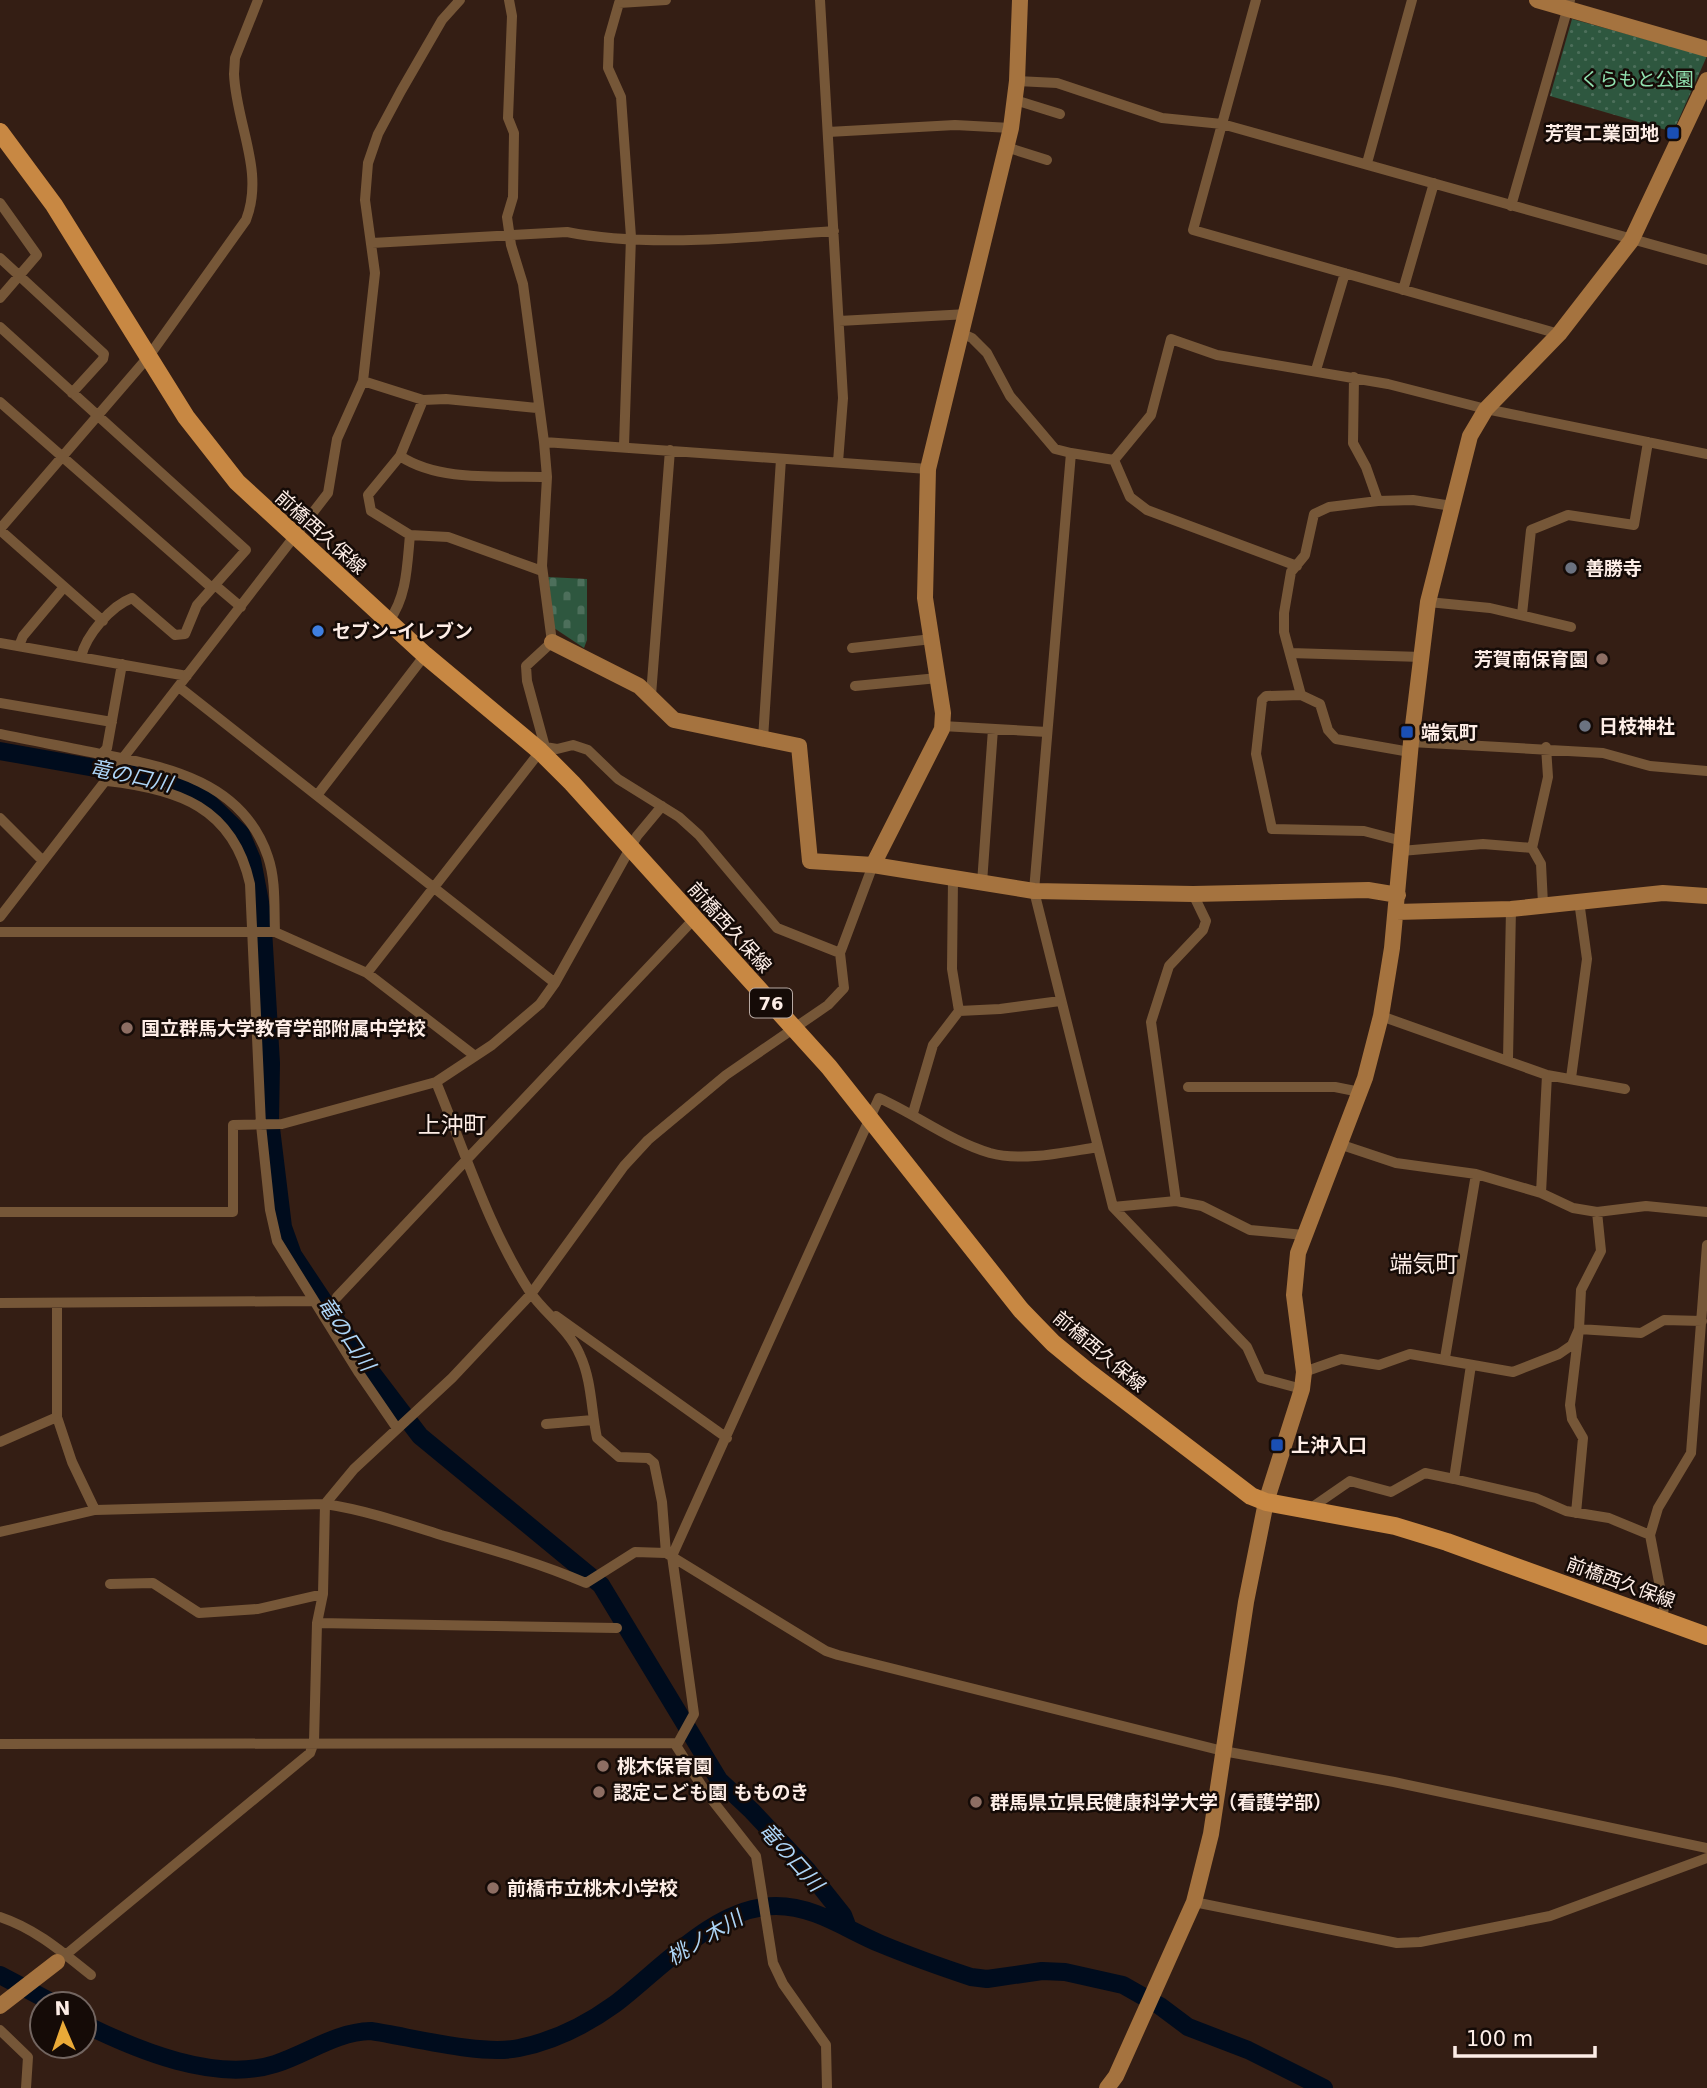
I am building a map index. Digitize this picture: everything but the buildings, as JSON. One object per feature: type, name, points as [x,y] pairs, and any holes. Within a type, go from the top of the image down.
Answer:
[{"type":"main road","name":"前橋西久保線","points":[[0,132],[54,205],[208,448],[237,482],[294,538],[425,654],[542,749],[793,1028],[869,1117],[1021,1310],[1054,1343],[1228,1480],[1266,1502],[1395,1526],[1447,1542],[1707,1636]]},
{"type":"street","points":[[103,621],[0,530],[149,356],[246,220],[253,201],[254,178],[234,74],[235,58],[258,0]]},
{"type":"street","points":[[0,917],[328,493],[337,439],[363,381],[375,273],[365,200],[368,163],[378,134],[442,20],[460,0]]},
{"type":"street","points":[[509,0],[512,16],[508,118],[514,133],[513,197],[507,217],[523,284],[537,408],[544,442],[547,477],[542,571],[552,642]]},
{"type":"street","points":[[624,446],[631,237],[621,97],[608,68],[609,38],[619,1],[666,0]]},
{"type":"street","points":[[820,0],[839,321],[842,398],[838,462]]},
{"type":"street","points":[[0,2006],[299,1765],[310,1753],[314,1742],[317,1623],[323,1594],[325,1504],[354,1469],[396,1427],[452,1378],[531,1294],[624,1166],[648,1140],[726,1075],[828,1005],[844,988],[840,953],[873,865],[942,726],[938,678],[925,598],[928,469],[968,314],[1010,128],[1017,81],[1020,0]]},
{"type":"street","points":[[1256,0],[1193,230],[1559,334]]},
{"type":"street","points":[[1367,163],[1412,0]]},
{"type":"street","points":[[1536,0],[1569,4],[1707,49]]},
{"type":"street","points":[[1511,206],[1569,4]]},
{"type":"street","points":[[1107,2088],[1132,2043],[1194,1902],[1211,1834],[1251,1570],[1266,1502],[1303,1381],[1294,1277],[1304,1235],[1360,1092],[1381,1016],[1397,904],[1410,747],[1428,603],[1471,436],[1486,409],[1559,334],[1631,241],[1707,80]]},
{"type":"street","points":[[1017,81],[1057,83],[1162,118],[1223,124],[1367,163],[1631,241],[1707,260]]},
{"type":"street","points":[[1014,100],[1060,114]]},
{"type":"street","points":[[828,132],[955,125],[1010,128]]},
{"type":"street","points":[[1006,147],[1047,160]]},
{"type":"street","points":[[1404,290],[1434,183]]},
{"type":"street","points":[[0,203],[37,255],[0,298]]},
{"type":"street","points":[[372,243],[567,232],[589,236],[711,239],[834,231]]},
{"type":"street","points":[[0,258],[104,354],[103,359],[72,393]]},
{"type":"street","points":[[1316,370],[1345,273]]},
{"type":"street","points":[[839,321],[968,314]]},
{"type":"street","points":[[0,327],[246,550],[197,606],[185,634],[175,635],[132,598],[121,602],[103,621],[84,646],[81,657]]},
{"type":"street","points":[[962,334],[972,338],[987,353],[1010,396],[1055,449],[1114,460]]},
{"type":"street","points":[[1114,460],[1151,415],[1171,340],[1217,355],[1354,377],[1486,409],[1707,454]]},
{"type":"street","points":[[1354,377],[1353,443],[1366,467],[1378,501]]},
{"type":"street","points":[[363,381],[423,400],[446,399],[537,408]]},
{"type":"street","points":[[423,400],[400,456],[368,495],[371,511],[410,536],[448,537],[542,571]]},
{"type":"street","points":[[0,402],[61,458],[240,607]]},
{"type":"street","points":[[544,442],[928,469]]},
{"type":"street","points":[[1522,614],[1531,530],[1568,515],[1634,525],[1648,442]]},
{"type":"street","points":[[651,695],[670,450]]},
{"type":"street","points":[[1071,453],[1034,891],[1113,1207],[1247,1348],[1261,1378],[1303,1381],[1341,1359],[1379,1365],[1410,1354],[1513,1372],[1559,1354],[1572,1345],[1579,1329]]},
{"type":"street","points":[[400,456],[408,461],[453,474],[547,477]]},
{"type":"street","points":[[763,740],[781,459]]},
{"type":"street","points":[[1114,460],[1130,497],[1147,510],[1297,566]]},
{"type":"street","points":[[1301,695],[1284,632],[1284,613],[1291,572],[1305,555],[1314,514],[1329,507],[1378,501],[1413,500],[1452,506]]},
{"type":"street","points":[[389,621],[398,608],[404,590],[410,536]]},
{"type":"street","points":[[19,646],[23,636],[64,587]]},
{"type":"street","points":[[1428,603],[1522,614],[1571,627]]},
{"type":"street","points":[[852,648],[932,639]]},
{"type":"street","points":[[552,642],[651,695],[674,720],[799,746],[810,861],[873,865],[1034,891],[1193,894],[1368,890],[1397,904],[1511,909],[1663,893],[1707,895]]},
{"type":"street","points":[[542,749],[526,666],[552,642]]},
{"type":"street","points":[[0,643],[187,676]]},
{"type":"street","points":[[1290,653],[1422,657]]},
{"type":"street","points":[[318,794],[425,654]]},
{"type":"street","points":[[102,754],[107,748],[122,664]]},
{"type":"street","points":[[855,686],[938,678]]},
{"type":"street","points":[[179,687],[318,794],[555,984]]},
{"type":"street","points":[[1532,848],[1483,844],[1401,846],[1364,831],[1272,829],[1256,754],[1262,701],[1266,696],[1301,695],[1320,704],[1328,730],[1336,738],[1410,747],[1546,747],[1603,753],[1650,766],[1707,771]]},
{"type":"street","points":[[0,703],[112,722]]},
{"type":"street","points":[[942,726],[1047,732]]},
{"type":"street","points":[[982,883],[993,729]]},
{"type":"street","points":[[0,734],[183,773],[208,784],[233,801],[254,828],[268,858],[274,890],[274,931]]},
{"type":"street","points":[[542,749],[557,750],[573,745],[588,750],[618,779],[679,817],[711,849],[777,928],[840,953]]},
{"type":"street","points":[[1544,904],[1541,864],[1532,848],[1548,777],[1546,747]]},
{"type":"street","points":[[367,973],[542,749]]},
{"type":"street","points":[[108,779],[159,789],[183,797],[202,808],[224,827],[241,854],[246,870],[252,931],[270,1210],[277,1241],[396,1427]]},
{"type":"street","points":[[0,1212],[233,1212],[233,1125],[282,1124],[436,1082],[475,1056],[540,1004],[555,984],[630,849],[662,806]]},
{"type":"street","points":[[2,824],[43,861]]},
{"type":"street","points":[[913,1113],[933,1045],[958,1011],[952,969],[953,878]]},
{"type":"street","points":[[1176,1201],[1151,1022],[1169,966],[1203,930],[1206,921],[1193,894]]},
{"type":"street","points":[[1572,1078],[1587,959],[1579,901]]},
{"type":"street","points":[[1508,1059],[1511,909]]},
{"type":"street","points":[[337,1297],[694,919]]},
{"type":"street","points":[[0,932],[274,931],[367,973],[475,1056]]},
{"type":"street","points":[[958,1011],[1060,1001]]},
{"type":"street","points":[[1381,1016],[1547,1075],[1625,1089]]},
{"type":"street","points":[[1541,1192],[1547,1075]]},
{"type":"street","points":[[436,1082],[495,1226],[531,1294],[551,1313],[579,1353],[590,1380],[597,1438],[619,1457],[648,1458],[654,1462],[693,1721],[678,1743]]},
{"type":"street","points":[[1188,1087],[1335,1087],[1360,1092]]},
{"type":"street","points":[[669,1554],[727,1438],[879,1098],[913,1113],[945,1135],[992,1154],[1024,1155],[1098,1147]]},
{"type":"street","points":[[1339,1144],[1396,1163],[1476,1174],[1541,1192],[1573,1208],[1597,1212],[1646,1206],[1707,1212]]},
{"type":"street","points":[[1445,1358],[1476,1174]]},
{"type":"street","points":[[1113,1207],[1176,1201],[1202,1206],[1250,1230],[1304,1235]]},
{"type":"street","points":[[1576,1513],[1583,1438],[1572,1419],[1570,1405],[1581,1290],[1601,1251],[1597,1212]]},
{"type":"street","points":[[1661,1620],[1664,1608],[1650,1535],[1658,1508],[1691,1453],[1703,1358],[1702,1321],[1707,1245]]},
{"type":"street","points":[[0,1303],[314,1301]]},
{"type":"street","points":[[57,1303],[57,1418],[72,1462],[95,1510]]},
{"type":"street","points":[[551,1313],[569,1322],[727,1438]]},
{"type":"street","points":[[1579,1329],[1641,1333],[1664,1320],[1702,1321]]},
{"type":"street","points":[[1454,1479],[1471,1364]]},
{"type":"street","points":[[0,1442],[57,1418]]},
{"type":"street","points":[[546,1424],[593,1420]]},
{"type":"street","points":[[1308,1510],[1350,1481],[1391,1492],[1425,1473],[1536,1498],[1576,1513],[1609,1518],[1650,1535]]},
{"type":"street","points":[[0,1532],[95,1510],[325,1504],[352,1508],[588,1582],[635,1552],[669,1554],[838,1655],[1223,1751],[1394,1782],[1707,1848]]},
{"type":"street","points":[[110,1584],[153,1583],[199,1613],[258,1609],[323,1594]]},
{"type":"street","points":[[317,1623],[617,1628]]},
{"type":"street","points":[[0,1744],[678,1743]]},
{"type":"street","points":[[678,1743],[705,1791],[750,1846],[759,1865],[773,1963],[783,1984],[826,2045],[827,2088]]},
{"type":"street","points":[[1194,1902],[1397,1943],[1420,1942],[1550,1916],[1707,1858]]},
{"type":"street","points":[[0,1917],[34,1932],[62,1958],[91,1975]]},
{"type":"street","points":[[0,2030],[27,2057],[26,2088]]},
{"type":"green space","name":"くらもと公園","points":[[1572,19],[1707,56],[1673,132],[1550,96]]},
{"type":"green space","points":[[548,577],[587,579],[587,640],[584,648],[554,628]]},
{"type":"waterway","name":"竜の口川","points":[[0,751],[168,781],[201,795],[241,834],[252,860],[262,913],[271,1063],[270,1120],[283,1227],[293,1255],[366,1365],[420,1436],[601,1585],[719,1780],[808,1871],[843,1915],[848,1928]]},
{"type":"waterway","name":"桃ノ木川","points":[[98,2030],[177,2061],[227,2069],[252,2069],[275,2064],[334,2039],[371,2031],[466,2048],[519,2048],[557,2037],[593,2019],[710,1928],[753,1909],[776,1906],[817,1914],[881,1944],[971,1977],[987,1979],[1042,1971],[1065,1972],[1123,1985],[1160,2006],[1188,2027],[1248,2050],[1324,2088]]},
{"type":"waterway","name":"桃ノ木川","points":[[0,1975],[28,1990]]},
{"type":"place","name":"芳賀工業団地","points":[[1673,133]]},
{"type":"place","name":"善勝寺","points":[[1571,568]]},
{"type":"place","name":"セブン-イレブン","points":[[318,631]]},
{"type":"place","name":"芳賀南保育園","points":[[1602,659]]},
{"type":"place","name":"日枝神社","points":[[1585,726]]},
{"type":"place","name":"端気町","points":[[1407,732]]},
{"type":"place","name":"国立群馬大学教育学部附属中学校","points":[[127,1028]]},
{"type":"place","name":"上沖入口","points":[[1277,1445]]},
{"type":"place","name":"桃木保育園","points":[[603,1766]]},
{"type":"place","name":"認定こども園 もものき","points":[[599,1792]]},
{"type":"place","name":"群馬県立県民健康科学大学（看護学部）","points":[[976,1802]]},
{"type":"place","name":"前橋市立桃木小学校","points":[[493,1888]]},
{"type":"district","name":"上沖町","points":[[452,1125]]},
{"type":"district","name":"端気町","points":[[1424,1264]]}]
